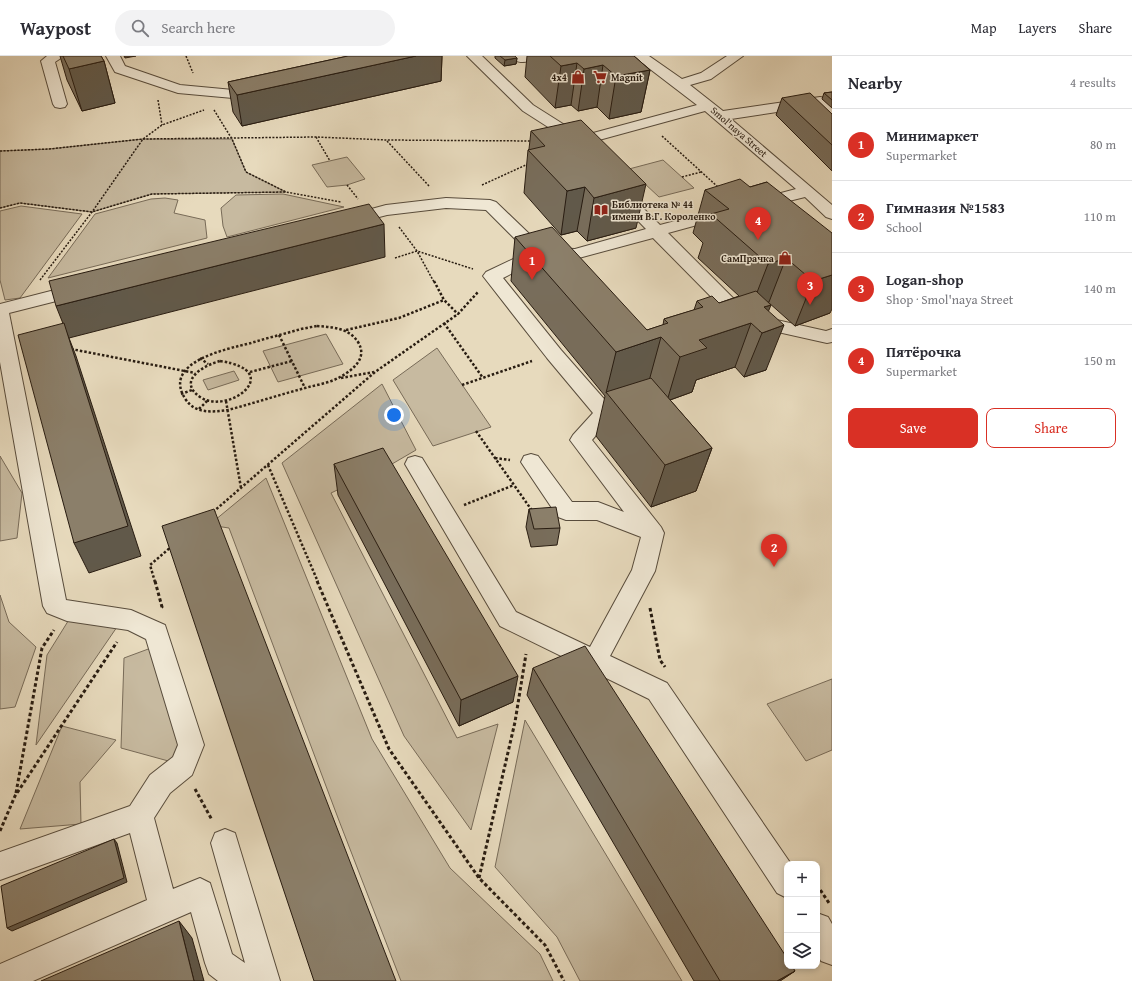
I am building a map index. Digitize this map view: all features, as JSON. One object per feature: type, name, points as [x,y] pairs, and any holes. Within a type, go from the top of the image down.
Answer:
[{"type":"street","points":[[57,56],[48,61],[60,104]]},
{"type":"street","points":[[114,56],[120,69],[178,89],[244,95],[276,89]]},
{"type":"street","points":[[474,56],[528,108],[580,141],[586,159],[592,164]]},
{"type":"street","points":[[517,56],[520,59],[534,56]]},
{"type":"street","name":"Smol'naya Street","points":[[640,56],[681,84],[830,209]]},
{"type":"street","points":[[681,84],[706,76],[736,56]]},
{"type":"street","points":[[580,141],[646,122],[714,111],[820,101],[832,113]]},
{"type":"street","points":[[607,181],[743,319],[827,336],[832,335]]},
{"type":"street","points":[[478,187],[490,205],[539,253]]},
{"type":"street","points":[[653,533],[580,440],[613,414],[554,354],[492,276],[539,253],[575,254],[656,232],[751,210],[808,191]]},
{"type":"street","points":[[333,224],[386,210],[446,203],[490,205]]},
{"type":"street","points":[[0,866],[139,816],[160,784],[182,766],[191,746],[156,632],[131,620],[67,611],[55,606],[7,309],[97,285]]},
{"type":"street","points":[[531,462],[566,511],[598,511],[653,533]]},
{"type":"street","points":[[415,464],[443,513],[508,619],[658,691],[784,879]]},
{"type":"street","points":[[595,661],[644,571],[653,533]]},
{"type":"street","points":[[139,816],[164,908]]},
{"type":"street","points":[[225,843],[265,981]]},
{"type":"street","points":[[0,980],[164,908],[200,894],[220,962],[242,981]]},
{"type":"street","points":[[820,932],[832,950]]},
{"type":"path","points":[[186,56],[201,91],[232,139],[246,172],[286,192]]},
{"type":"path","points":[[156,81],[162,125]]},
{"type":"path","points":[[7,309],[92,212],[143,139],[162,125],[212,107]]},
{"type":"path","points":[[646,122],[701,172],[751,210]]},
{"type":"path","points":[[316,137],[330,161]]},
{"type":"path","points":[[0,151],[48,149],[143,139],[316,137],[387,140],[533,141]]},
{"type":"path","points":[[387,140],[446,203]]},
{"type":"path","points":[[478,187],[529,164]]},
{"type":"path","points":[[682,177],[701,172]]},
{"type":"path","points":[[347,185],[365,207],[386,210],[417,251],[444,300],[458,314]]},
{"type":"path","points":[[0,208],[20,203],[92,212],[152,194],[286,192],[344,203]]},
{"type":"path","points":[[395,258],[417,251],[474,270]]},
{"type":"path","points":[[211,514],[375,372],[458,314],[482,288]]},
{"type":"path","points":[[345,330],[399,318],[444,300]]},
{"type":"path","points":[[444,324],[483,378]]},
{"type":"path","points":[[339,378],[353,369],[361,359],[362,349],[357,339],[345,330],[333,327],[317,326],[212,353],[200,358],[183,372],[179,384],[181,394],[189,404],[199,410],[212,412],[228,410],[339,378],[375,372]]},
{"type":"path","points":[[279,335],[305,388]]},
{"type":"path","points":[[67,348],[183,372],[195,373]]},
{"type":"path","points":[[200,358],[208,364]]},
{"type":"path","points":[[220,361],[232,361],[243,365],[250,372],[251,381],[247,390],[238,397],[226,401],[206,401],[198,397],[192,390],[191,382],[195,373],[208,364],[220,361]]},
{"type":"path","points":[[250,372],[292,361]]},
{"type":"path","points":[[462,385],[529,362]]},
{"type":"path","points":[[181,394],[192,390]]},
{"type":"path","points":[[199,410],[206,401]]},
{"type":"path","points":[[226,401],[241,488]]},
{"type":"path","points":[[476,431],[540,522],[566,511]]},
{"type":"path","points":[[268,465],[389,749],[479,878],[545,945],[564,981]]},
{"type":"path","points":[[443,513],[514,485]]},
{"type":"path","points":[[0,831],[15,796],[131,620],[162,607],[150,565],[174,544]]},
{"type":"path","points":[[15,796],[42,648],[67,611]]},
{"type":"path","points":[[479,878],[515,722],[531,630]]},
{"type":"path","points":[[182,766],[225,843]]},
{"type":"path","points":[[820,889],[832,906]]},
{"type":"shaded area","points":[[143,139],[232,139],[246,172],[286,192],[152,194],[92,212],[20,203],[0,208],[0,151],[49,149]]},
{"type":"shaded area","points":[[347,157],[365,179],[347,185],[327,187],[312,165]]},
{"type":"shaded area","points":[[663,160],[694,188],[659,197],[629,169]]},
{"type":"shaded area","points":[[283,194],[344,207],[227,237],[223,226],[221,208],[236,195]]},
{"type":"shaded area","points":[[165,198],[178,200],[174,213],[205,220],[207,238],[48,278],[95,214],[151,199]]},
{"type":"shaded area","points":[[21,206],[82,214],[20,298],[5,300],[0,280],[0,211]]},
{"type":"shaded area","points":[[326,334],[343,364],[278,382],[263,351]]},
{"type":"shaded area","points":[[437,348],[491,427],[433,446],[393,380]]},
{"type":"shaded area","points":[[234,371],[239,380],[208,390],[203,380]]},
{"type":"shaded area","points":[[382,384],[416,450],[392,464],[331,493],[457,738],[498,724],[471,830],[404,736],[282,463]]},
{"type":"shaded area","points":[[0,456],[22,493],[17,538],[0,541]]},
{"type":"shaded area","points":[[266,478],[372,739],[450,868],[540,954],[553,981],[401,981],[229,528],[209,525]]},
{"type":"shaded area","points":[[0,595],[9,622],[36,647],[15,707],[0,709]]},
{"type":"shaded area","points":[[70,618],[117,627],[36,745],[47,655]]},
{"type":"shaded area","points":[[151,648],[180,738],[172,762],[121,748],[124,658]]},
{"type":"shaded area","points":[[832,679],[832,750],[806,761],[767,704]]},
{"type":"shaded area","points":[[525,720],[682,981],[580,981],[557,937],[495,867]]},
{"type":"shaded area","points":[[62,726],[116,740],[80,782],[81,824],[20,829]]},
{"type":"building","points":[[63,56],[101,56],[104,61],[69,69]]},
{"type":"building","points":[[348,56],[416,56],[237,95],[228,82]]},
{"type":"building","points":[[500,56],[515,56],[517,58],[505,60]]},
{"type":"building","points":[[550,56],[634,56],[650,70],[616,76],[603,65],[584,69],[577,63],[561,66]]},
{"type":"building","points":[[832,92],[832,100],[824,93]]},
{"type":"building","points":[[810,93],[832,114],[832,145],[782,98]]},
{"type":"building","points":[[581,120],[646,184],[594,198],[585,187],[567,191],[528,150],[545,146],[531,131]]},
{"type":"building","points":[[740,179],[750,187],[767,182],[832,233],[832,275],[813,281],[786,258],[768,264],[711,214],[729,209],[705,190]]},
{"type":"building","points":[[369,204],[384,224],[56,306],[49,281]]},
{"type":"building","points":[[552,227],[647,330],[668,323],[664,319],[703,307],[697,301],[712,296],[719,303],[756,291],[771,305],[764,307],[784,325],[762,333],[751,323],[699,340],[707,348],[680,357],[661,337],[616,352],[515,237]]},
{"type":"building","points":[[64,323],[128,526],[74,543],[18,335]]},
{"type":"building","points":[[651,378],[712,448],[665,465],[606,392]]},
{"type":"building","points":[[383,448],[518,676],[461,700],[334,464]]},
{"type":"building","points":[[556,507],[560,528],[534,529],[529,509]]},
{"type":"building","points":[[214,509],[396,981],[314,981],[162,526]]},
{"type":"building","points":[[585,646],[784,953],[784,969],[794,969],[795,971],[777,981],[720,981],[533,668]]},
{"type":"building","points":[[114,839],[124,878],[7,928],[1,886]]},
{"type":"building","points":[[179,921],[194,981],[41,981]]},
{"type":"place","name":"4х4","points":[[578,77]]},
{"type":"place","name":"Magnit","points":[[600,77]]},
{"type":"place","name":"Библиотека № 44 имени В.Г. Короленко","points":[[601,210]]},
{"type":"place","name":"Пятёрочка","points":[[758,240]]},
{"type":"place","name":"СамПрачка","points":[[785,258]]},
{"type":"place","name":"Минимаркет","points":[[532,280]]},
{"type":"place","name":"Logan-shop","points":[[810,305]]},
{"type":"place","name":"Гимназия №1583","points":[[774,567]]}]
